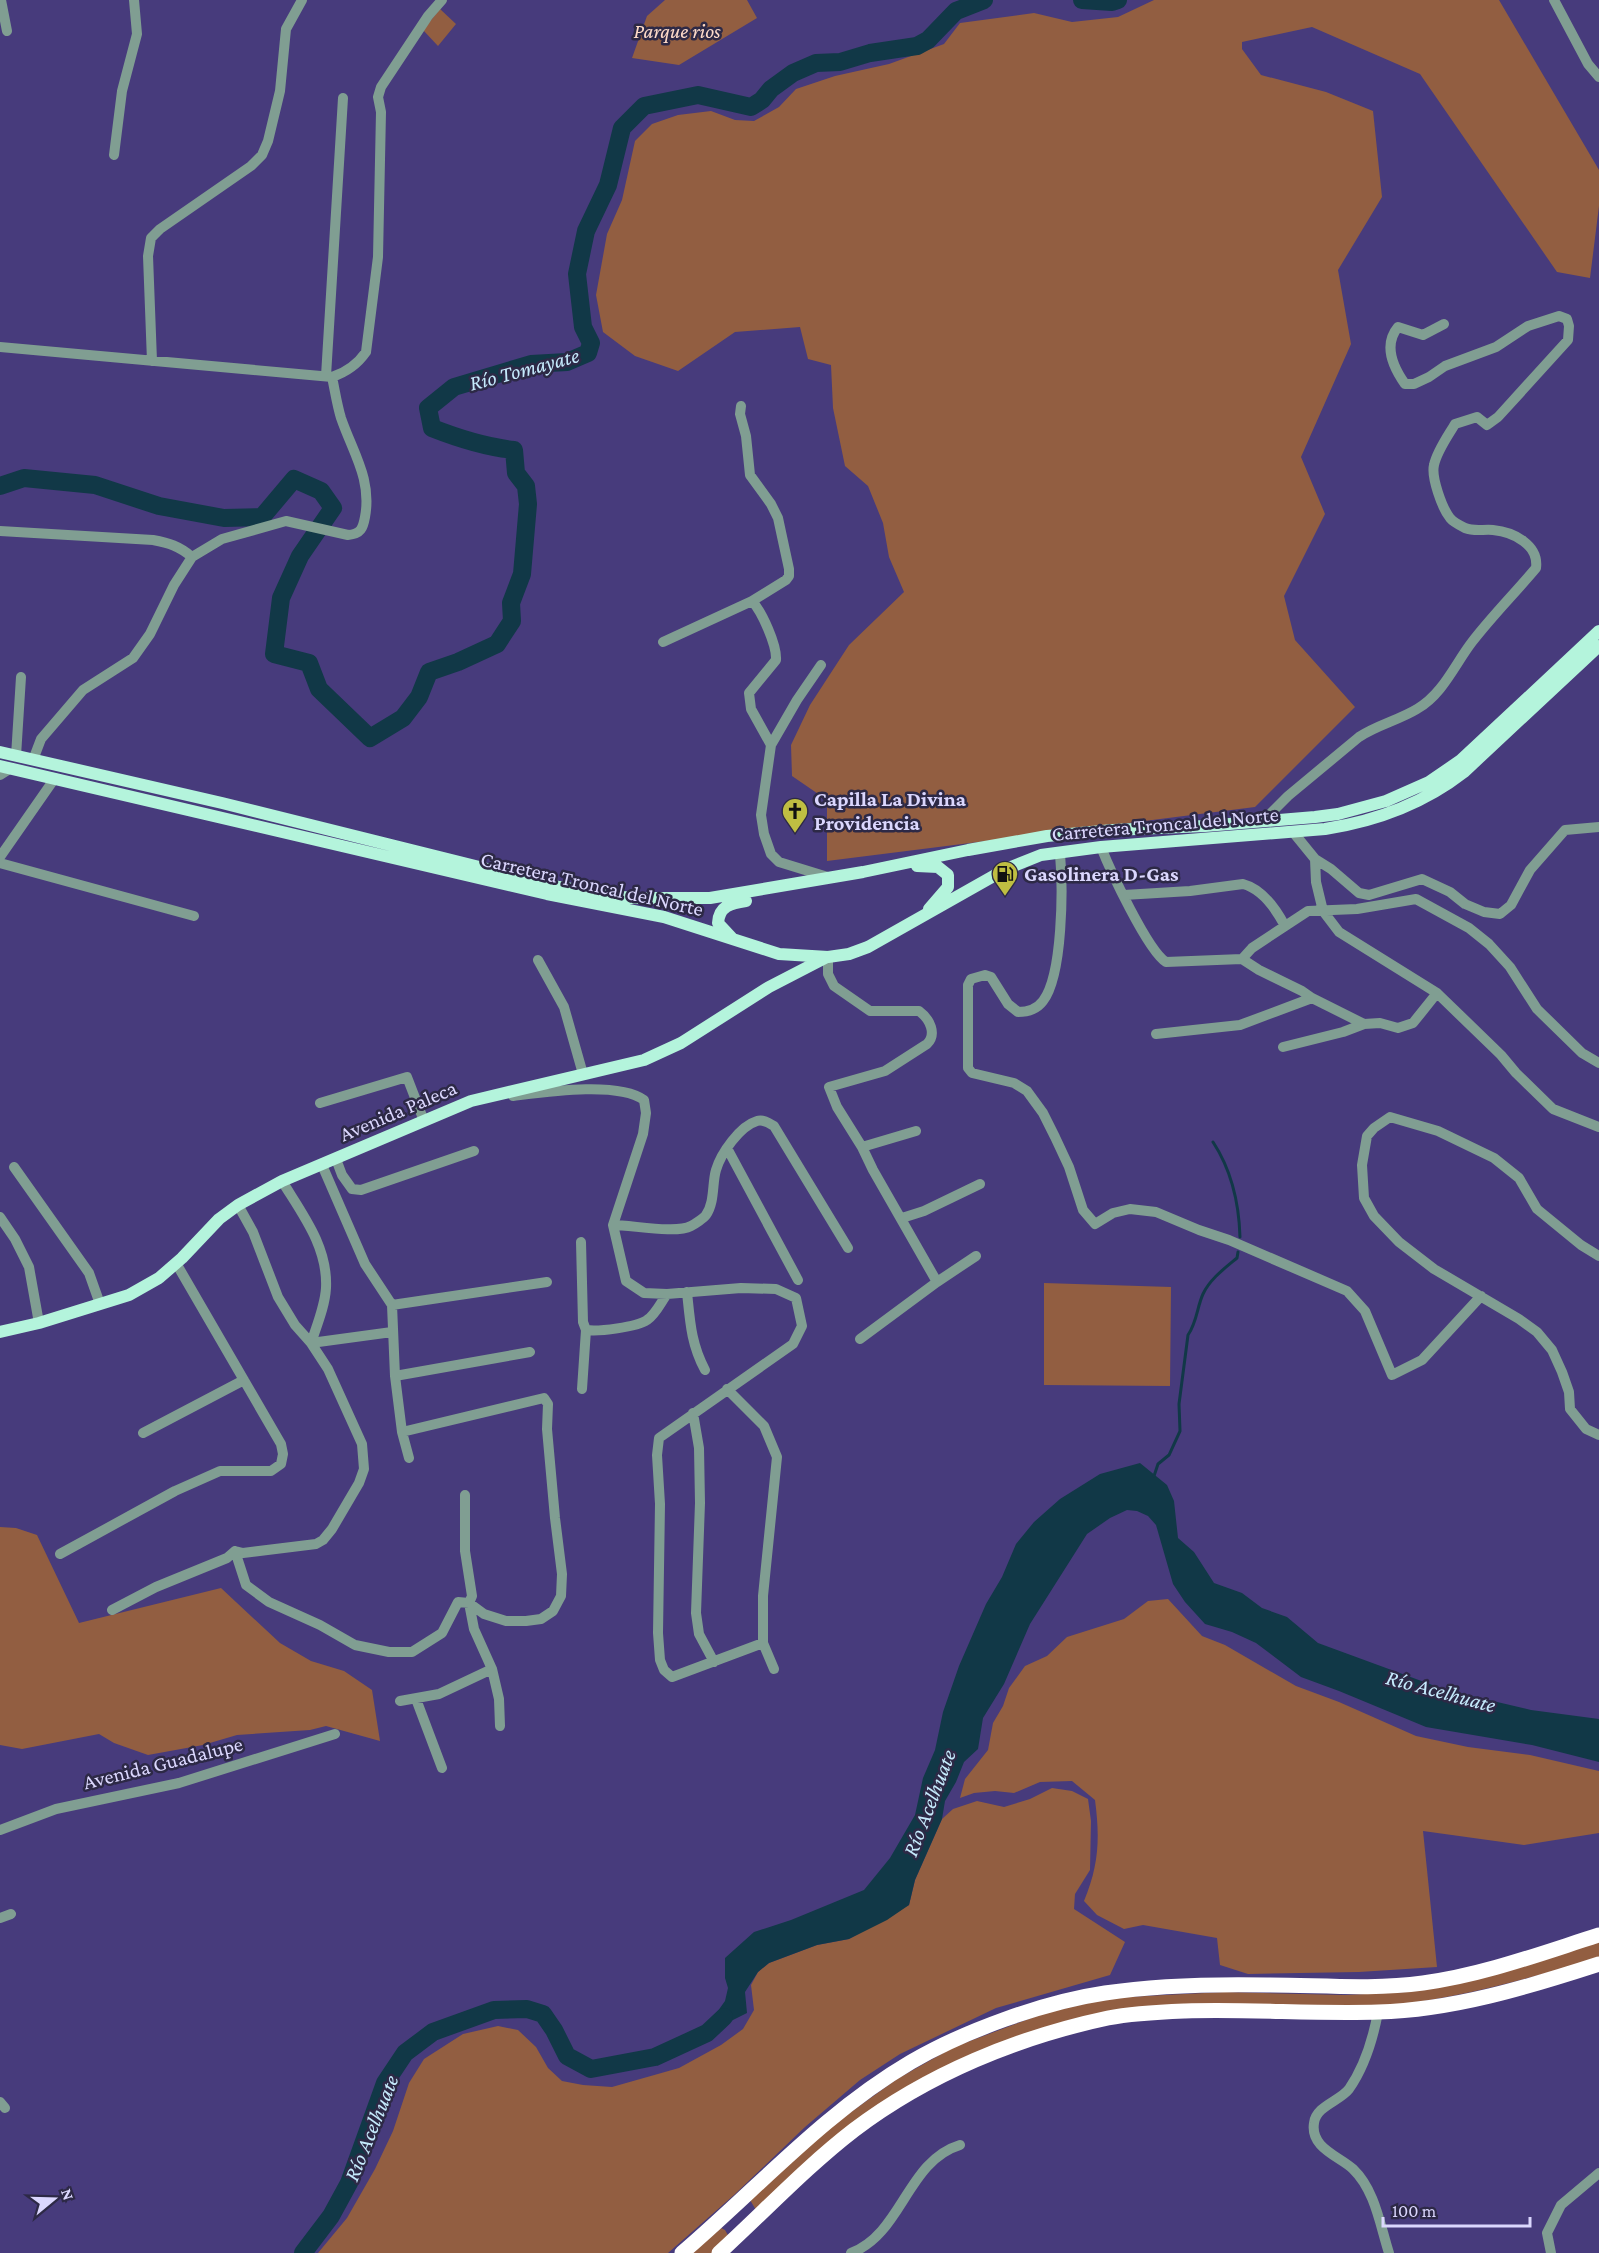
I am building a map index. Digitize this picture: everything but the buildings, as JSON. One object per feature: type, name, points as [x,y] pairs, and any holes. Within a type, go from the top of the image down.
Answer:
[{"type":"highway","points":[[682,2253],[824,2123],[884,2079],[947,2044],[1034,2010],[1104,1993],[1177,1986],[1272,1984],[1354,1987],[1425,1983],[1479,1971],[1599,1935]]},
{"type":"highway","points":[[719,2253],[853,2131],[949,2072],[1029,2040],[1109,2018],[1154,2012],[1233,2010],[1378,2012],[1430,2007],[1499,1993],[1599,1964]]},
{"type":"highway","points":[[747,2194],[744,2201],[747,2211],[755,2215],[763,2212]]},
{"type":"highway","points":[[716,2223],[729,2225],[734,2239]]},
{"type":"main road","name":"Carretera Troncal del Norte","points":[[0,752],[222,803],[559,887],[611,897],[650,900],[710,898],[864,872],[968,850],[1074,833],[1315,816],[1355,810],[1386,801],[1429,782],[1461,759],[1599,631]]},
{"type":"main road","name":"Carretera Troncal del Norte","points":[[4,770],[55,778],[547,894],[664,917],[779,954],[828,957],[858,951],[1006,869],[1041,855],[1101,847],[1344,826],[1377,818],[1406,807],[1449,784],[1464,772],[1599,646]]},
{"type":"main road","points":[[888,867],[930,866],[946,871],[949,878],[948,887],[923,916]]},
{"type":"main road","points":[[734,939],[723,931],[718,923],[720,911],[730,904],[813,887],[864,872]]},
{"type":"main road","points":[[764,991],[783,972],[783,963],[779,954]]},
{"type":"main road","name":"Avenida Paleca","points":[[0,1332],[39,1323],[129,1295],[159,1278],[219,1219],[238,1205],[282,1181],[471,1101],[644,1060],[681,1043],[764,991],[828,957]]},
{"type":"street","points":[[2,0],[7,31]]},
{"type":"street","points":[[114,155],[122,91],[137,34],[134,0]]},
{"type":"street","points":[[152,361],[148,256],[152,238],[160,229],[251,166],[262,155],[268,141],[280,92],[286,29],[302,0]]},
{"type":"street","points":[[0,347],[329,377],[343,373],[358,363],[366,352],[378,256],[381,112],[378,97],[381,87],[428,16],[442,0]]},
{"type":"street","points":[[1554,0],[1588,64],[1599,76]]},
{"type":"street","points":[[33,760],[40,739],[83,690],[133,658],[150,634],[174,585],[192,557],[222,539],[286,520],[343,535],[353,535],[361,531],[366,511],[367,489],[329,377],[343,98]]},
{"type":"street","points":[[1263,820],[1288,796],[1359,737],[1417,709],[1430,699],[1443,685],[1495,613],[1536,568],[1537,559],[1532,546],[1509,533],[1492,529],[1474,531],[1462,527],[1450,518],[1432,473],[1434,462],[1455,424],[1477,417],[1487,425],[1498,417],[1568,340],[1567,319],[1559,316],[1528,326],[1496,347],[1445,366],[1414,384],[1405,384],[1397,374],[1391,356],[1389,343],[1391,335],[1398,327],[1423,335],[1444,324]]},
{"type":"street","points":[[663,642],[752,601],[789,576],[778,518],[750,475],[746,435],[740,414],[741,406]]},
{"type":"street","points":[[0,531],[153,540],[175,545],[192,557]]},
{"type":"street","points":[[752,601],[777,653],[776,660],[749,693],[751,709],[771,745]]},
{"type":"street","points":[[821,665],[797,700],[771,745],[761,814],[764,834],[771,854],[779,862],[831,878]]},
{"type":"street","points":[[16,756],[21,677]]},
{"type":"street","points":[[0,857],[55,778]]},
{"type":"street","points":[[1293,832],[1315,859],[1331,869],[1359,893],[1369,895],[1422,879],[1450,892],[1465,904],[1484,912],[1500,914],[1511,905],[1530,870],[1565,830],[1599,827]]},
{"type":"street","points":[[1101,847],[1155,952],[1166,962],[1242,959],[1364,1024]]},
{"type":"street","points":[[1060,854],[1061,923],[1052,978],[1044,1001],[1027,1012],[1018,1012],[1008,1004],[991,977],[985,975],[971,979],[968,985],[968,1068],[972,1073],[1014,1083],[1027,1091],[1051,1129],[1069,1167],[1083,1210],[1095,1224],[1113,1213],[1130,1209],[1156,1212],[1229,1240],[1347,1291],[1365,1311],[1392,1375],[1422,1360],[1481,1296]]},
{"type":"street","points":[[1315,859],[1316,882],[1323,911],[1339,932],[1437,993],[1553,1109],[1599,1127]]},
{"type":"street","points":[[0,863],[194,916]]},
{"type":"street","points":[[1124,895],[1190,891],[1243,884],[1264,896],[1285,926]]},
{"type":"street","points":[[1242,959],[1252,948],[1308,911],[1357,909],[1416,899],[1469,928],[1489,945],[1510,967],[1537,1009],[1582,1053],[1599,1064]]},
{"type":"street","points":[[828,957],[828,974],[834,986],[846,996],[870,1011],[919,1011],[925,1015],[933,1033],[932,1039],[927,1044],[885,1071],[829,1087],[837,1107],[862,1147],[937,1282]]},
{"type":"street","points":[[538,960],[564,1006],[583,1074]]},
{"type":"street","points":[[1283,1047],[1343,1032],[1364,1024],[1380,1023],[1398,1028],[1413,1023],[1437,993]]},
{"type":"street","points":[[1156,1034],[1240,1025],[1312,998]]},
{"type":"street","points":[[320,1103],[406,1077],[424,1120]]},
{"type":"street","points":[[471,1101],[527,1094],[606,1089],[634,1093],[644,1100],[646,1113],[643,1134],[613,1225],[626,1281],[644,1293],[741,1288],[776,1289],[796,1298],[802,1326],[793,1344],[659,1438],[657,1455],[660,1504],[658,1633],[660,1660],[664,1670],[672,1677],[763,1643]]},
{"type":"street","points":[[1599,1256],[1581,1245],[1537,1209],[1519,1178],[1494,1158],[1438,1131],[1390,1117],[1367,1136],[1362,1165],[1364,1198],[1374,1216],[1399,1242],[1434,1269],[1537,1332],[1552,1350],[1569,1392],[1570,1409],[1586,1429],[1599,1435]]},
{"type":"street","points":[[613,1225],[678,1230],[691,1226],[706,1215],[715,1185],[716,1170],[727,1148],[738,1134],[758,1121],[774,1126],[848,1248]]},
{"type":"street","points":[[862,1147],[916,1131]]},
{"type":"street","points":[[727,1148],[798,1280]]},
{"type":"street","points":[[336,1159],[342,1175],[352,1189],[361,1190],[474,1151]]},
{"type":"street","points":[[322,1165],[365,1264],[392,1305],[394,1376],[402,1432],[409,1458]]},
{"type":"street","points":[[14,1167],[89,1273],[100,1304]]},
{"type":"street","points":[[282,1181],[316,1236],[326,1268],[326,1290],[311,1343]]},
{"type":"street","points":[[902,1218],[924,1211],[980,1184]]},
{"type":"street","points":[[235,1551],[243,1553],[316,1544],[323,1540],[359,1483],[364,1469],[362,1444],[328,1369],[311,1343],[294,1324],[278,1297],[253,1232],[238,1205]]},
{"type":"street","points":[[0,1217],[15,1239],[29,1267],[39,1323]]},
{"type":"street","points":[[581,1242],[583,1322],[586,1330],[582,1389]]},
{"type":"street","points":[[860,1339],[976,1256]]},
{"type":"street","points":[[60,1554],[175,1491],[220,1471],[271,1471],[281,1464],[283,1454],[281,1444],[176,1263]]},
{"type":"street","points":[[392,1305],[547,1282]]},
{"type":"street","points":[[687,1292],[693,1343],[705,1370]]},
{"type":"street","points":[[586,1330],[595,1331],[644,1323],[654,1313],[667,1293]]},
{"type":"street","points":[[311,1343],[392,1332]]},
{"type":"street","points":[[394,1376],[530,1352]]},
{"type":"street","points":[[143,1433],[244,1380]]},
{"type":"street","points":[[727,1389],[764,1426],[777,1457],[763,1596],[763,1643],[774,1669]]},
{"type":"street","points":[[235,1551],[246,1585],[269,1602],[320,1625],[355,1645],[389,1652],[412,1652],[442,1634],[459,1602],[469,1603],[484,1614],[506,1621],[526,1621],[540,1618],[553,1611],[561,1596],[562,1574],[547,1429],[548,1404],[544,1398],[402,1432]]},
{"type":"street","points":[[693,1413],[699,1448],[700,1481],[696,1613],[699,1634],[714,1662]]},
{"type":"street","points":[[465,1495],[465,1551],[472,1596],[469,1603],[474,1629],[492,1670],[500,1699],[500,1726]]},
{"type":"street","points":[[112,1610],[156,1587],[228,1558],[235,1551]]},
{"type":"street","points":[[400,1701],[440,1694],[492,1670]]},
{"type":"street","points":[[416,1699],[442,1768]]},
{"type":"street","name":"Avenida Guadalupe","points":[[0,1830],[56,1809],[179,1783],[335,1734]]},
{"type":"street","points":[[1378,2012],[1375,2029],[1362,2067],[1347,2091],[1319,2113],[1314,2121],[1314,2131],[1323,2148],[1353,2169],[1365,2182],[1389,2253]]},
{"type":"street","points":[[851,2253],[874,2238],[890,2222],[922,2171],[950,2148],[960,2145]]},
{"type":"street","points":[[1551,2253],[1547,2233],[1561,2205],[1599,2173]]},
{"type":"green space","name":"Parque rios","points":[[665,0],[747,0],[757,18],[679,65],[632,58],[647,16]]},
{"type":"green space","points":[[1154,0],[1499,0],[1599,170],[1599,206],[1590,278],[1557,272],[1420,74],[1312,27],[1242,42],[1242,49],[1261,75],[1326,92],[1373,111],[1382,197],[1338,270],[1351,344],[1301,457],[1325,514],[1284,596],[1295,640],[1355,707],[1255,807],[827,861],[827,800],[792,776],[791,745],[810,705],[849,645],[904,592],[889,557],[883,523],[868,486],[845,466],[833,408],[831,365],[808,359],[800,327],[735,332],[678,371],[635,356],[603,332],[596,295],[607,234],[622,200],[635,141],[652,124],[678,115],[711,111],[735,120],[754,121],[779,107],[796,89],[835,76],[889,64],[944,44],[960,23],[1034,13],[1072,22],[1118,17]]},
{"type":"green space","points":[[440,9],[456,24],[438,46],[423,30]]},
{"type":"green space","points":[[1044,1283],[1171,1287],[1170,1386],[1044,1385]]},
{"type":"green space","points":[[0,1527],[16,1528],[37,1535],[79,1623],[221,1588],[280,1643],[311,1661],[344,1671],[372,1690],[380,1741],[326,1726],[310,1730],[237,1735],[203,1745],[148,1755],[114,1743],[99,1734],[22,1749],[0,1745]]},
{"type":"green space","points":[[1168,1599],[1202,1636],[1225,1645],[1296,1686],[1416,1736],[1468,1747],[1530,1755],[1599,1771],[1599,1833],[1524,1845],[1423,1831],[1437,1967],[1359,1972],[1248,1974],[1220,1965],[1217,1938],[1143,1925],[1124,1929],[1097,1915],[1084,1901],[1093,1875],[1097,1851],[1098,1827],[1095,1800],[1072,1781],[1040,1782],[1014,1793],[995,1791],[974,1793],[960,1798],[965,1779],[988,1750],[993,1723],[1003,1706],[1009,1688],[1025,1666],[1047,1656],[1067,1637],[1124,1619],[1148,1601]]},
{"type":"green space","points":[[1052,1788],[1072,1791],[1088,1799],[1091,1821],[1090,1870],[1075,1894],[1074,1909],[1125,1942],[1110,1975],[996,2008],[900,2054],[860,2080],[805,2127],[734,2195],[668,2253],[318,2253],[347,2218],[375,2169],[393,2131],[409,2083],[424,2059],[463,2034],[498,2026],[518,2030],[536,2047],[548,2068],[562,2081],[583,2085],[612,2087],[679,2068],[721,2045],[743,2029],[754,2010],[751,1985],[758,1972],[769,1963],[817,1945],[849,1939],[909,1905],[915,1880],[942,1819],[953,1809],[977,1801],[1004,1807],[1030,1799]]},
{"type":"green space","points":[[1599,1942],[1599,1958],[1490,1988],[1406,2004],[1378,2007],[1126,2011],[938,2071],[756,2210],[750,2200],[833,2125],[897,2079],[954,2047],[1045,2013],[1110,1998],[1225,1992],[1345,1995],[1406,1992]]},
{"type":"green space","points":[[721,2228],[729,2237],[713,2253],[692,2253]]},
{"type":"water","points":[[1140,1463],[1167,1485],[1174,1501],[1178,1538],[1194,1552],[1214,1583],[1242,1593],[1262,1608],[1287,1617],[1318,1643],[1446,1690],[1531,1710],[1599,1719],[1599,1762],[1532,1745],[1426,1727],[1301,1677],[1256,1643],[1232,1632],[1205,1624],[1185,1602],[1173,1584],[1156,1525],[1148,1516],[1127,1510],[1110,1518],[1087,1534],[1030,1624],[1004,1684],[983,1718],[978,1749],[964,1762],[945,1801],[942,1819],[915,1880],[909,1905],[887,1920],[849,1939],[817,1945],[769,1963],[758,1972],[745,1992],[747,2013],[707,2033],[715,2015],[725,2001],[728,1988],[725,1978],[725,1958],[754,1932],[791,1920],[864,1890],[890,1858],[915,1815],[923,1778],[935,1750],[943,1712],[959,1666],[1016,1544],[1034,1522],[1060,1499],[1100,1474]]},
{"type":"waterway","name":"Río Tomayate","points":[[0,486],[24,478],[95,485],[159,506],[224,518],[262,517],[294,479],[321,491],[333,508],[300,556],[281,598],[274,654],[309,663],[319,689],[370,738],[403,718],[419,697],[429,672],[497,644],[512,621],[511,603],[522,574],[528,504],[526,486],[516,473],[514,450],[473,442],[432,428],[428,408],[454,387],[531,364],[567,362],[588,353],[591,343],[583,327],[577,274],[586,231],[608,185],[622,128],[644,106],[698,95],[751,107],[793,73],[816,63],[840,62],[870,53],[917,46],[928,40],[956,11],[984,0]]},
{"type":"waterway","name":"Río Tomayate","points":[[1082,0],[1112,2],[1118,0]]},
{"type":"waterway","points":[[1213,1142],[1230,1176],[1238,1212],[1240,1237]]},
{"type":"waterway","points":[[1154,1476],[1158,1464],[1169,1455],[1180,1431],[1179,1404],[1188,1335],[1201,1299],[1214,1279],[1237,1258],[1238,1252]]},
{"type":"waterway","name":"Río Acelhuate","points":[[303,2253],[331,2216],[349,2183],[385,2083],[405,2053],[433,2032],[494,2010],[527,2009],[543,2014],[567,2056],[591,2069],[655,2057],[707,2033],[724,2017]]},
{"type":"place","name":"Capilla La Divina Providencia","points":[[795,834]]},
{"type":"place","name":"Gasolinera D-Gas","points":[[1005,897]]}]
